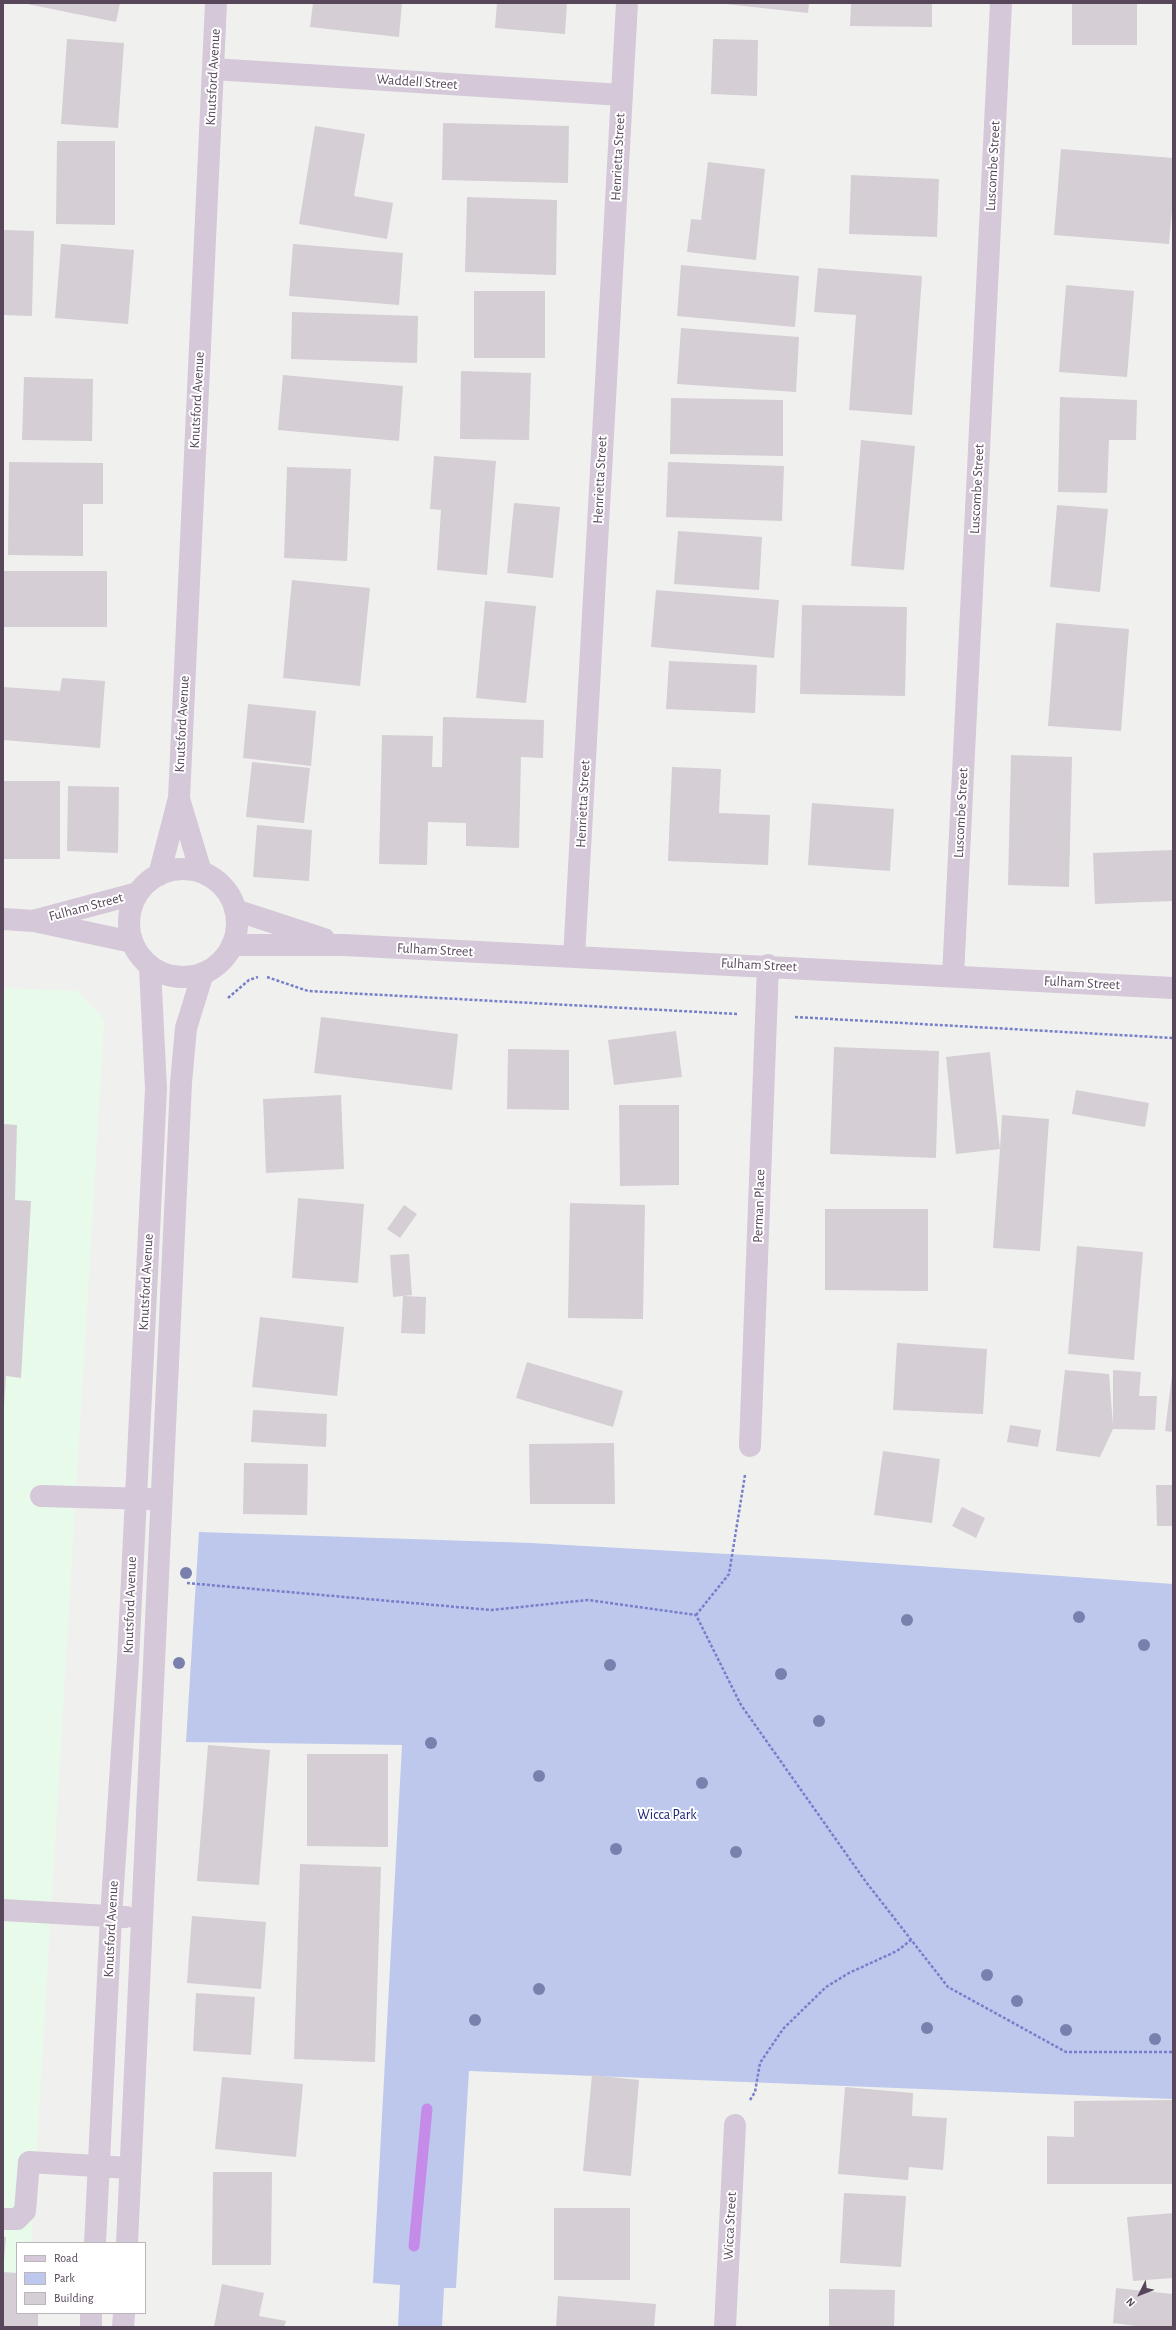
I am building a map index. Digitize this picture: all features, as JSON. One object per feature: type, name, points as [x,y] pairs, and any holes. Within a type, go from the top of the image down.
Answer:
[{"type":"street","name":"Knutsford Avenue","points":[[159,875],[179,798],[216,3]]},
{"type":"street","name":"Henrietta Street","points":[[574,957],[627,3]]},
{"type":"street","name":"Luscombe Street","points":[[953,976],[1001,3]]},
{"type":"street","name":"Waddell Street","points":[[213,69],[622,95]]},
{"type":"street","name":"Knutsford Avenue","points":[[179,798],[201,872]]},
{"type":"street","name":"Fulham Street","points":[[186,869],[201,872],[216,881],[228,894],[235,910],[236,928],[232,945],[220,962],[203,973],[187,978],[170,976],[150,968],[132,942],[129,920],[131,908],[138,893],[147,882],[159,875],[173,870],[186,869]]},
{"type":"street","name":"Fulham Street","points":[[34,920],[138,893]]},
{"type":"street","name":"Fulham Street","points":[[235,910],[344,945]]},
{"type":"street","name":"Fulham Street","points":[[3,919],[34,920],[132,942]]},
{"type":"street","name":"Fulham Street","points":[[232,945],[344,945],[768,965],[1173,988]]},
{"type":"street","name":"Perman Place","points":[[750,1446],[768,965]]},
{"type":"street","name":"Knutsford Avenue","points":[[95,2242],[111,1917],[128,1660],[156,1089],[150,968]]},
{"type":"street","name":"Knutsford Avenue","points":[[127,2242],[141,1916],[181,1083],[186,1028],[203,973]]},
{"type":"street","points":[[41,1496],[161,1499]]},
{"type":"street","points":[[3,1910],[111,1917],[141,1916]]},
{"type":"street","name":"Wicca Street","points":[[725,2327],[735,2125]]},
{"type":"street","points":[[3,2219],[17,2219],[25,2211],[29,2162],[130,2168]]},
{"type":"street","points":[[90,2327],[91,2314]]},
{"type":"street","points":[[123,2327],[124,2314]]},
{"type":"path","points":[[224,1002],[248,980],[265,977],[308,991],[1173,1038]]},
{"type":"path","points":[[696,1615],[728,1574],[750,1446]]},
{"type":"path","points":[[157,1580],[491,1610],[588,1600],[696,1615]]},
{"type":"path","points":[[696,1615],[741,1705],[866,1882],[948,1987],[1066,2052],[1173,2052]]},
{"type":"path","points":[[735,2125],[755,2092],[760,2063],[783,2029],[826,1987],[850,1973],[897,1950],[911,1940]]},
{"type":"shaded area","points":[[3,988],[77,991],[104,1020],[31,2242],[16,2242],[16,2314],[3,2327]]},
{"type":"green space","name":"Wicca Park","points":[[199,1532],[531,1543],[835,1560],[1173,1584],[1173,2099],[469,2071],[456,2288],[444,2288],[442,2327],[398,2327],[400,2285],[373,2283],[402,1745],[186,1742]]},
{"type":"building","points":[[22,3],[120,3],[116,22]]},
{"type":"building","points":[[313,3],[402,3],[399,37],[310,27]]},
{"type":"building","points":[[497,3],[567,3],[565,34],[495,28]]},
{"type":"building","points":[[716,3],[809,3],[808,13]]},
{"type":"building","points":[[851,3],[932,3],[932,27],[850,26]]},
{"type":"building","points":[[1072,3],[1137,3],[1137,45],[1072,45]]},
{"type":"building","points":[[67,39],[124,43],[118,128],[61,124]]},
{"type":"building","points":[[713,39],[758,40],[757,96],[711,94]]},
{"type":"building","points":[[443,123],[569,126],[568,183],[442,180]]},
{"type":"building","points":[[315,126],[365,134],[354,196],[393,203],[387,239],[299,224]]},
{"type":"building","points":[[57,141],[115,141],[115,225],[56,224]]},
{"type":"building","points":[[1061,149],[1173,158],[1173,198],[1169,244],[1054,235]]},
{"type":"building","points":[[708,162],[765,169],[756,260],[687,252],[691,219],[701,220]]},
{"type":"building","points":[[851,175],[939,179],[937,237],[849,234]]},
{"type":"building","points":[[467,197],[557,200],[556,275],[465,272]]},
{"type":"building","points":[[3,230],[34,231],[32,316],[3,315]]},
{"type":"building","points":[[61,244],[134,250],[128,324],[55,318]]},
{"type":"building","points":[[293,244],[403,253],[399,305],[289,296]]},
{"type":"building","points":[[681,265],[799,276],[795,327],[677,316]]},
{"type":"building","points":[[818,268],[922,276],[912,415],[849,410],[856,315],[814,312]]},
{"type":"building","points":[[1066,285],[1134,291],[1127,377],[1059,372]]},
{"type":"building","points":[[474,291],[545,291],[545,358],[474,358]]},
{"type":"building","points":[[292,312],[418,316],[417,363],[291,359]]},
{"type":"building","points":[[681,328],[799,337],[796,392],[677,384]]},
{"type":"building","points":[[461,371],[531,373],[529,440],[460,439]]},
{"type":"building","points":[[283,375],[403,386],[399,441],[278,430]]},
{"type":"building","points":[[24,377],[93,379],[92,441],[22,440]]},
{"type":"building","points":[[1060,397],[1137,400],[1136,440],[1109,440],[1107,493],[1058,492]]},
{"type":"building","points":[[671,398],[783,400],[783,456],[670,454]]},
{"type":"building","points":[[861,440],[915,446],[904,570],[851,566]]},
{"type":"building","points":[[434,456],[496,461],[487,575],[437,570],[441,510],[430,509]]},
{"type":"building","points":[[9,462],[103,463],[103,504],[83,504],[83,556],[8,555]]},
{"type":"building","points":[[668,462],[784,466],[782,521],[666,517]]},
{"type":"building","points":[[287,467],[351,469],[347,561],[284,558]]},
{"type":"building","points":[[514,503],[560,507],[553,578],[507,573]]},
{"type":"building","points":[[1057,505],[1108,509],[1100,592],[1050,587]]},
{"type":"building","points":[[678,531],[762,537],[759,590],[674,584]]},
{"type":"building","points":[[3,571],[107,571],[107,627],[3,627]]},
{"type":"building","points":[[292,580],[370,588],[360,686],[283,678]]},
{"type":"building","points":[[656,590],[779,600],[774,658],[651,647]]},
{"type":"building","points":[[485,601],[536,606],[526,703],[476,698]]},
{"type":"building","points":[[802,605],[907,607],[905,696],[800,694]]},
{"type":"building","points":[[1056,623],[1129,629],[1121,731],[1048,726]]},
{"type":"building","points":[[669,661],[757,665],[755,713],[666,709]]},
{"type":"building","points":[[62,678],[105,681],[100,748],[3,740],[3,687],[60,691]]},
{"type":"building","points":[[248,704],[316,711],[311,766],[243,758]]},
{"type":"building","points":[[443,717],[544,720],[543,758],[521,757],[519,848],[466,846],[466,823],[428,822],[427,865],[379,864],[382,735],[433,736],[432,767],[442,767]]},
{"type":"building","points":[[1011,755],[1072,757],[1069,887],[1008,885]]},
{"type":"building","points":[[252,762],[310,768],[304,823],[246,817]]},
{"type":"building","points":[[672,767],[721,769],[719,813],[770,815],[768,865],[668,861]]},
{"type":"building","points":[[3,781],[60,781],[60,859],[3,859]]},
{"type":"building","points":[[68,786],[119,787],[118,853],[67,851]]},
{"type":"building","points":[[812,803],[894,809],[890,871],[808,865]]},
{"type":"building","points":[[257,825],[312,830],[309,881],[253,877]]},
{"type":"building","points":[[1173,850],[1173,901],[1095,904],[1093,853]]},
{"type":"building","points":[[321,1017],[458,1034],[452,1090],[314,1073]]},
{"type":"building","points":[[676,1031],[682,1077],[614,1085],[608,1040]]},
{"type":"building","points":[[834,1047],[939,1051],[936,1158],[830,1154]]},
{"type":"building","points":[[508,1049],[569,1050],[569,1110],[507,1109]]},
{"type":"building","points":[[990,1052],[1000,1149],[956,1154],[946,1057]]},
{"type":"building","points":[[1076,1090],[1149,1103],[1145,1127],[1072,1114]]},
{"type":"building","points":[[341,1095],[344,1169],[266,1173],[263,1099]]},
{"type":"building","points":[[619,1105],[679,1105],[679,1185],[620,1186]]},
{"type":"building","points":[[1002,1115],[1049,1119],[1040,1251],[993,1248]]},
{"type":"building","points":[[3,1124],[17,1125],[15,1200],[31,1201],[21,1378],[6,1376],[4,1407]]},
{"type":"building","points":[[298,1198],[364,1204],[358,1283],[292,1278]]},
{"type":"building","points":[[570,1203],[645,1205],[643,1319],[568,1318]]},
{"type":"building","points":[[404,1205],[417,1214],[400,1238],[387,1229]]},
{"type":"building","points":[[825,1209],[928,1209],[928,1291],[825,1290]]},
{"type":"building","points":[[1077,1246],[1143,1252],[1134,1360],[1068,1354]]},
{"type":"building","points":[[409,1254],[412,1295],[393,1297],[390,1255]]},
{"type":"building","points":[[403,1296],[426,1297],[425,1334],[401,1333]]},
{"type":"building","points":[[260,1317],[344,1327],[337,1396],[252,1387]]},
{"type":"building","points":[[897,1343],[987,1349],[983,1414],[893,1410]]},
{"type":"building","points":[[527,1362],[623,1391],[613,1427],[516,1398]]},
{"type":"building","points":[[1065,1370],[1109,1374],[1113,1425],[1113,1370],[1141,1372],[1139,1396],[1157,1396],[1155,1430],[1113,1429],[1100,1457],[1056,1451]]},
{"type":"building","points":[[1173,1375],[1173,1432],[1165,1431]]},
{"type":"building","points":[[253,1410],[327,1414],[326,1447],[251,1442]]},
{"type":"building","points":[[1010,1425],[1041,1430],[1038,1447],[1007,1442]]},
{"type":"building","points":[[614,1443],[615,1504],[530,1504],[529,1444]]},
{"type":"building","points":[[883,1451],[940,1459],[932,1523],[874,1515]]},
{"type":"building","points":[[244,1463],[308,1464],[307,1515],[243,1514]]},
{"type":"building","points":[[1156,1485],[1173,1485],[1173,1526],[1157,1526]]},
{"type":"building","points":[[962,1507],[985,1518],[976,1538],[952,1526]]},
{"type":"building","points":[[208,1745],[270,1750],[259,1885],[197,1881]]},
{"type":"building","points":[[307,1754],[388,1754],[388,1847],[307,1846]]},
{"type":"building","points":[[300,1864],[381,1867],[375,2062],[294,2059]]},
{"type":"building","points":[[192,1916],[266,1922],[261,1989],[187,1983]]},
{"type":"building","points":[[196,1993],[255,1997],[251,2055],[193,2051]]},
{"type":"building","points":[[592,2075],[639,2080],[631,2176],[583,2171]]},
{"type":"building","points":[[222,2077],[303,2084],[296,2157],[215,2149]]},
{"type":"building","points":[[845,2087],[913,2093],[912,2116],[947,2118],[943,2170],[909,2167],[908,2180],[838,2174]]},
{"type":"building","points":[[1173,2100],[1173,2184],[1047,2184],[1047,2136],[1074,2137],[1074,2101]]},
{"type":"building","points":[[213,2172],[272,2172],[271,2265],[212,2265]]},
{"type":"building","points":[[844,2193],[906,2196],[901,2267],[840,2263]]},
{"type":"building","points":[[554,2208],[630,2208],[630,2280],[554,2280]]},
{"type":"building","points":[[1173,2213],[1173,2278],[1133,2281],[1127,2217]]},
{"type":"building","points":[[3,2237],[6,2237],[4,2260],[3,2260]]},
{"type":"building","points":[[3,2272],[16,2273],[16,2314],[38,2314],[38,2327],[3,2327]]},
{"type":"building","points":[[222,2284],[264,2293],[259,2316],[286,2321],[284,2327],[214,2327]]},
{"type":"building","points":[[1116,2288],[1173,2294],[1173,2327],[1144,2327],[1113,2323]]},
{"type":"building","points":[[829,2289],[895,2290],[894,2327],[829,2327]]},
{"type":"building","points":[[558,2296],[656,2304],[654,2327],[556,2327]]},
{"type":"waterway","points":[[414,2246],[427,2109]]}]
